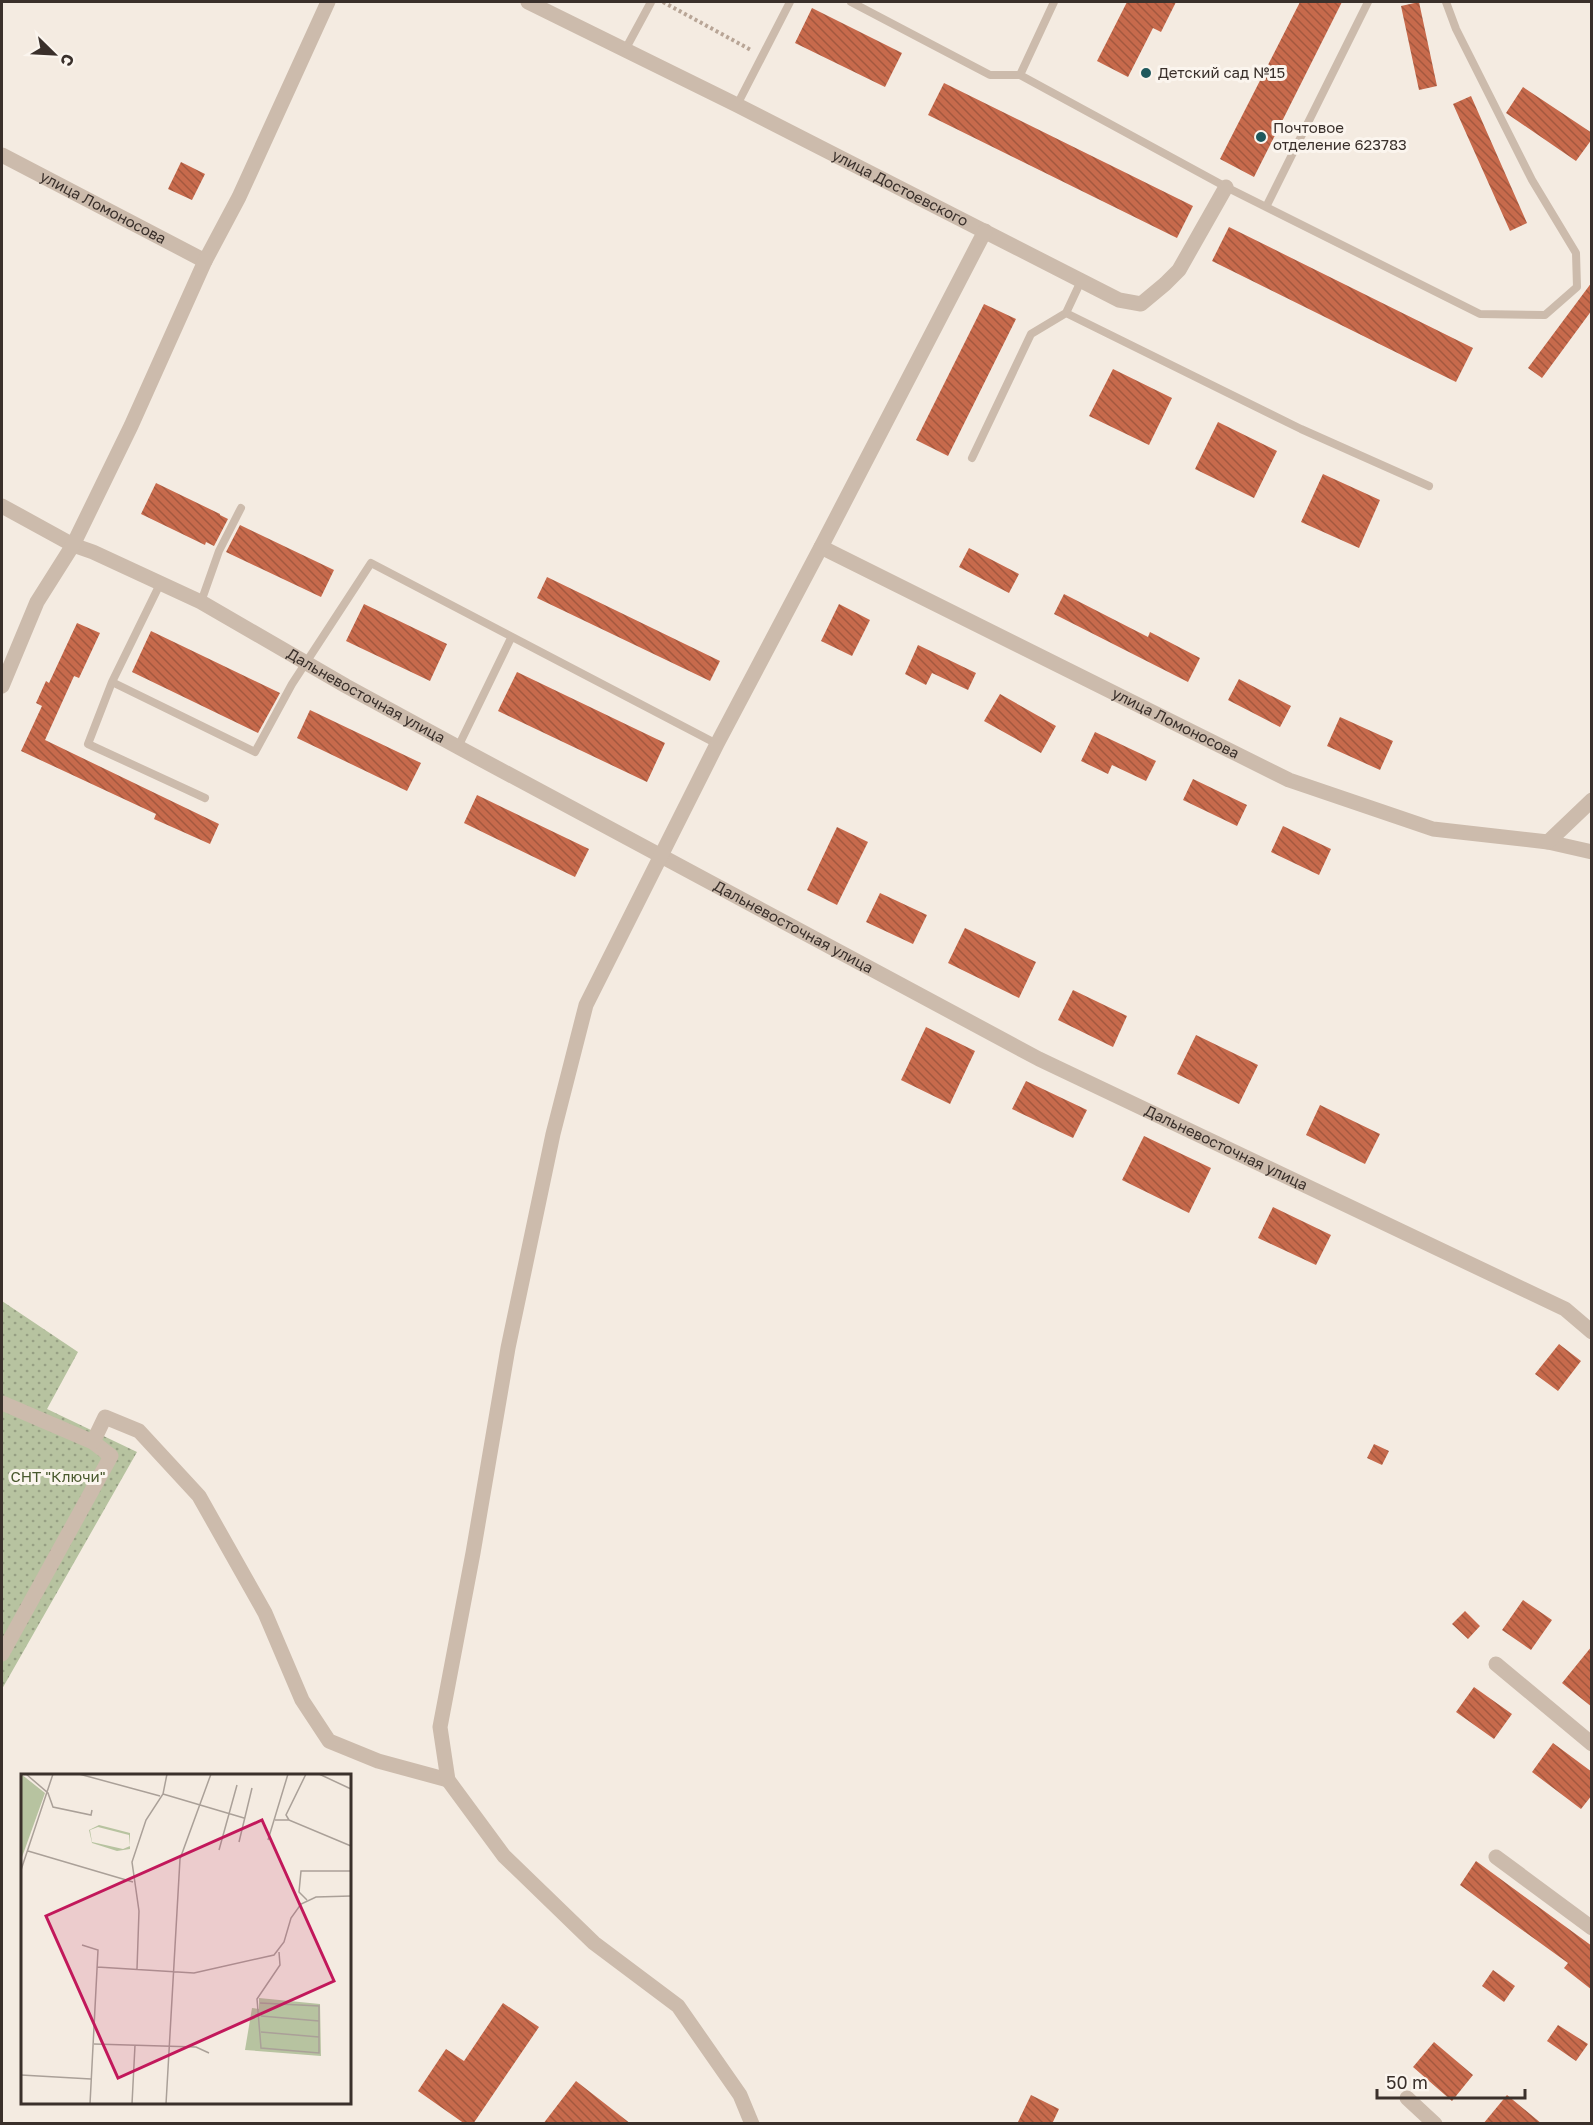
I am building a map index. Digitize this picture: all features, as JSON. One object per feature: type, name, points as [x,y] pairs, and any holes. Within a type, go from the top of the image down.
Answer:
[{"type":"street","points":[[2,686],[37,602],[72,545],[131,426],[205,261],[239,197],[328,2]]},
{"type":"street","name":"улица Достоевского","points":[[528,2],[738,105],[1119,300],[1141,303],[1165,285],[1179,270],[1226,187]]},
{"type":"street","name":"улица Ломоносова","points":[[2,155],[205,261]]},
{"type":"street","points":[[752,2124],[740,2095],[678,2006],[594,1942],[504,1856],[448,1780],[440,1728],[508,1348],[553,1134],[586,1005],[717,744],[985,231]]},
{"type":"street","name":"Дальневосточная улица","points":[[2,506],[72,545],[93,552],[201,602],[458,747],[1039,1059],[1565,1309],[1592,1332]]},
{"type":"street","name":"улица Ломоносова","points":[[821,548],[1289,780],[1433,829],[1548,842],[1592,852]]},
{"type":"street","points":[[1548,842],[1592,800]]},
{"type":"street","points":[[2,1403],[93,1442],[111,1456],[2,1654]]},
{"type":"street","points":[[93,1442],[105,1417],[139,1431],[199,1496],[265,1613],[302,1700],[329,1741],[378,1761],[448,1780]]},
{"type":"street","points":[[1496,1664],[1592,1744]]},
{"type":"street","points":[[1496,1857],[1592,1928]]},
{"type":"street","points":[[1407,2098],[1435,2124]]},
{"type":"lane","points":[[625,50],[651,2]]},
{"type":"lane","points":[[738,105],[790,2]]},
{"type":"lane","points":[[851,2],[990,75],[1020,75],[1226,187],[1480,314],[1545,315],[1577,287],[1576,252],[1527,170],[1456,29],[1446,2]]},
{"type":"lane","points":[[1020,75],[1054,2]]},
{"type":"lane","points":[[1266,207],[1368,2]]},
{"type":"lane","points":[[972,458],[1031,334],[1066,313],[1081,281]]},
{"type":"lane","points":[[1066,313],[1301,429],[1429,486]]},
{"type":"lane","points":[[201,602],[219,551],[241,508]]},
{"type":"lane","points":[[112,682],[255,752],[307,662],[371,564],[717,744]]},
{"type":"lane","points":[[160,584],[112,682],[88,744],[205,798]]},
{"type":"lane","points":[[458,747],[511,638]]},
{"type":"path","points":[[662,2],[763,56]]},
{"type":"green space","name":"СНТ \"Ключи\"","points":[[2,1301],[78,1352],[47,1409],[137,1452],[2,1689]]},
{"type":"building","points":[[1127,2],[1176,2],[1161,32],[1153,28],[1128,77],[1097,61]]},
{"type":"building","points":[[1300,2],[1342,2],[1254,177],[1220,159]]},
{"type":"building","points":[[1419,2],[1437,86],[1419,90],[1401,6]]},
{"type":"building","points":[[812,8],[902,53],[885,87],[795,43]]},
{"type":"building","points":[[944,83],[1193,206],[1177,238],[928,115]]},
{"type":"building","points":[[1523,87],[1592,133],[1592,139],[1576,161],[1506,113]]},
{"type":"building","points":[[1471,96],[1527,223],[1510,231],[1453,104]]},
{"type":"building","points":[[181,162],[205,174],[192,200],[168,189]]},
{"type":"building","points":[[1229,227],[1473,348],[1456,382],[1212,261]]},
{"type":"building","points":[[1592,282],[1592,310],[1542,378],[1528,368]]},
{"type":"building","points":[[984,304],[1016,319],[948,456],[916,440]]},
{"type":"building","points":[[1113,369],[1172,398],[1149,445],[1089,416]]},
{"type":"building","points":[[1218,422],[1277,451],[1254,498],[1195,469]]},
{"type":"building","points":[[1323,474],[1380,500],[1359,548],[1301,522]]},
{"type":"building","points":[[156,483],[228,519],[214,546],[206,542],[205,545],[141,514]]},
{"type":"building","points":[[240,525],[334,570],[321,597],[226,552]]},
{"type":"building","points":[[969,548],[1019,574],[1009,593],[959,567]]},
{"type":"building","points":[[547,577],[720,661],[710,681],[537,598]]},
{"type":"building","points":[[1064,594],[1148,637],[1150,632],[1200,658],[1188,682],[1054,614]]},
{"type":"building","points":[[364,604],[447,644],[430,681],[346,641]]},
{"type":"building","points":[[839,604],[870,620],[852,656],[821,641]]},
{"type":"building","points":[[77,623],[100,633],[79,678],[74,676],[45,740],[219,824],[210,844],[154,819],[156,814],[21,751],[42,706],[36,703],[46,681],[49,683]]},
{"type":"building","points":[[151,631],[280,693],[258,733],[132,672]]},
{"type":"building","points":[[918,645],[976,673],[968,690],[932,673],[926,685],[905,674]]},
{"type":"building","points":[[517,672],[665,743],[647,782],[498,711]]},
{"type":"building","points":[[1239,679],[1291,706],[1280,727],[1228,700]]},
{"type":"building","points":[[1000,694],[1056,726],[1041,753],[984,721]]},
{"type":"building","points":[[310,710],[421,763],[407,791],[297,738]]},
{"type":"building","points":[[1340,717],[1393,741],[1380,770],[1327,746]]},
{"type":"building","points":[[1095,732],[1156,761],[1146,781],[1112,765],[1108,774],[1081,761]]},
{"type":"building","points":[[1193,779],[1247,805],[1237,826],[1183,800]]},
{"type":"building","points":[[477,795],[589,849],[575,877],[464,823]]},
{"type":"building","points":[[1283,826],[1331,849],[1319,875],[1271,852]]},
{"type":"building","points":[[837,827],[868,842],[837,905],[807,890]]},
{"type":"building","points":[[880,893],[927,915],[913,944],[866,922]]},
{"type":"building","points":[[965,928],[1036,962],[1019,998],[948,963]]},
{"type":"building","points":[[1073,990],[1127,1016],[1113,1047],[1058,1020]]},
{"type":"building","points":[[926,1027],[975,1051],[950,1104],[901,1080]]},
{"type":"building","points":[[1196,1035],[1258,1065],[1239,1104],[1177,1074]]},
{"type":"building","points":[[1026,1081],[1087,1110],[1073,1138],[1012,1109]]},
{"type":"building","points":[[1320,1105],[1380,1134],[1365,1164],[1306,1135]]},
{"type":"building","points":[[1144,1136],[1211,1168],[1189,1213],[1122,1180]]},
{"type":"building","points":[[1273,1207],[1331,1235],[1316,1265],[1258,1238]]},
{"type":"building","points":[[1559,1344],[1581,1361],[1558,1391],[1535,1374]]},
{"type":"building","points":[[1374,1444],[1389,1451],[1382,1465],[1367,1458]]},
{"type":"building","points":[[1523,1600],[1552,1620],[1531,1650],[1502,1630]]},
{"type":"building","points":[[1465,1611],[1480,1626],[1468,1639],[1452,1624]]},
{"type":"building","points":[[1592,1646],[1592,1707],[1562,1683]]},
{"type":"building","points":[[1474,1687],[1512,1714],[1494,1739],[1456,1712]]},
{"type":"building","points":[[1553,1743],[1592,1772],[1592,1795],[1581,1809],[1532,1772]]},
{"type":"building","points":[[1476,1861],[1592,1946],[1592,1990],[1564,1968],[1568,1963],[1460,1885]]},
{"type":"building","points":[[1493,1970],[1515,1986],[1504,2002],[1482,1986]]},
{"type":"building","points":[[503,2003],[539,2027],[473,2124],[465,2124],[418,2091],[446,2049],[464,2061]]},
{"type":"building","points":[[1558,2025],[1588,2044],[1576,2061],[1547,2041]]},
{"type":"building","points":[[1434,2042],[1473,2075],[1452,2101],[1413,2067]]},
{"type":"building","points":[[576,2081],[631,2124],[543,2124]]},
{"type":"building","points":[[1031,2095],[1059,2109],[1052,2124],[1017,2124]]},
{"type":"building","points":[[1507,2095],[1542,2124],[1483,2124]]},
{"type":"place","name":"Детский сад №15","points":[[1146,73]]},
{"type":"place","name":"Почтовое отделение 623783","points":[[1261,137]]}]
